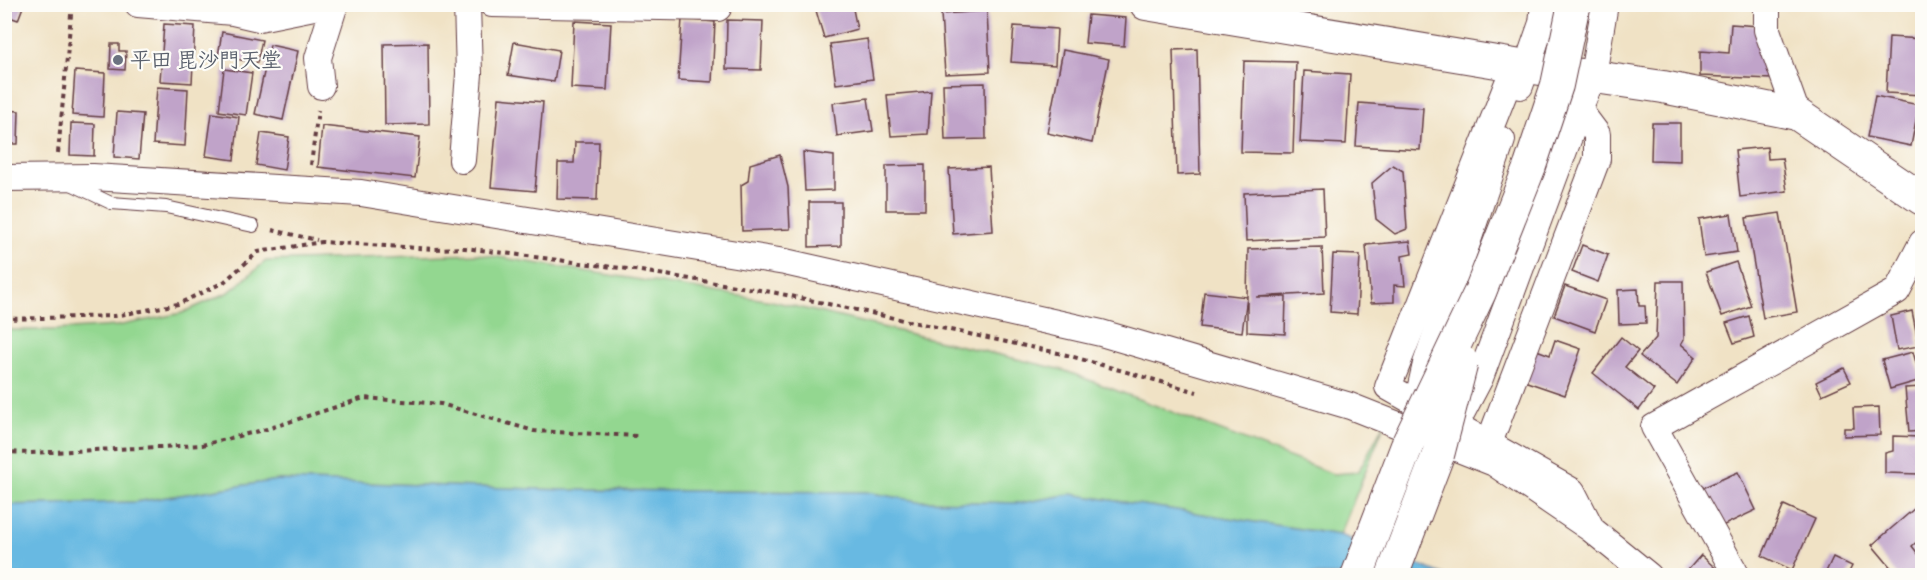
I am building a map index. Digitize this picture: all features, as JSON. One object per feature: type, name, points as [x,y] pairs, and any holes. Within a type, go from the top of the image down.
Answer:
[{"type":"street","points":[[138,4],[232,12],[259,18],[329,4]]},
{"type":"street","points":[[321,86],[318,58],[335,4]]},
{"type":"street","points":[[462,160],[469,74],[467,4]]},
{"type":"street","points":[[492,4],[708,8],[718,8],[718,4]]},
{"type":"street","points":[[1146,4],[1521,66],[1593,75],[1797,114],[1923,199]]},
{"type":"street","points":[[1544,4],[1542,23],[1521,66],[1388,387],[1417,403],[1446,441],[1494,463],[1591,529],[1649,576]]},
{"type":"street","points":[[1357,576],[1410,437],[1480,292],[1530,166],[1557,85],[1574,4]]},
{"type":"street","points":[[1392,576],[1446,441],[1480,378],[1593,75],[1605,4]]},
{"type":"street","points":[[1767,4],[1767,30],[1797,114]]},
{"type":"street","points":[[1489,443],[1597,159],[1597,134],[1579,110]]},
{"type":"street","points":[[4,178],[93,177],[360,193],[785,262],[1101,333],[1350,406],[1410,437],[1489,443],[1572,490],[1591,529]]},
{"type":"street","points":[[1737,576],[1654,427],[1897,291],[1923,243]]},
{"type":"street","points":[[1446,441],[1480,292]]},
{"type":"street","points":[[1410,437],[1417,403]]},
{"type":"lane","points":[[56,177],[111,203],[165,207],[253,226]]},
{"type":"path","points":[[56,177],[72,4]]},
{"type":"path","points":[[311,160],[321,86]]},
{"type":"path","points":[[258,252],[253,226],[322,242],[435,249],[465,248],[628,269],[772,292],[1063,354],[1202,393]]},
{"type":"path","points":[[4,319],[114,316],[178,304],[224,282],[258,252],[322,242]]},
{"type":"path","points":[[4,452],[30,453],[202,445],[267,429],[364,398],[441,405],[534,431],[637,436]]},
{"type":"green space","points":[[479,254],[772,301],[1063,370],[1333,474],[1358,472],[1386,420],[1340,535],[1071,494],[1021,503],[918,501],[866,492],[564,490],[278,480],[135,502],[5,505],[4,330],[117,326],[182,313],[229,292],[266,261]]},
{"type":"water","points":[[278,480],[564,490],[866,492],[918,501],[1021,503],[1071,494],[1340,535],[1445,575],[5,576],[4,505],[135,502]]},
{"type":"building","points":[[4,4],[24,4],[18,20],[4,15]]},
{"type":"building","points":[[828,4],[852,4],[857,29],[824,38],[815,7]]},
{"type":"building","points":[[987,11],[990,72],[945,74],[941,14]]},
{"type":"building","points":[[1088,15],[1126,18],[1124,46],[1085,43]]},
{"type":"building","points":[[682,19],[715,22],[712,82],[678,80]]},
{"type":"building","points":[[727,20],[763,21],[761,70],[726,69]]},
{"type":"building","points":[[574,21],[611,23],[607,90],[571,88]]},
{"type":"building","points":[[164,24],[195,26],[192,83],[160,81]]},
{"type":"building","points":[[1731,24],[1759,26],[1772,79],[1700,76],[1700,51],[1729,53]]},
{"type":"building","points":[[1014,26],[1057,29],[1055,65],[1011,62]]},
{"type":"building","points":[[222,32],[262,40],[257,63],[218,56]]},
{"type":"building","points":[[1889,37],[1922,39],[1922,95],[1886,93]]},
{"type":"building","points":[[867,39],[873,79],[836,84],[830,44]]},
{"type":"building","points":[[514,42],[559,50],[554,82],[508,75]]},
{"type":"building","points":[[428,43],[429,124],[385,125],[384,44]]},
{"type":"building","name":"平田 毘沙門天堂","points":[[111,44],[119,44],[119,51],[126,51],[125,70],[110,69]]},
{"type":"building","points":[[270,45],[298,51],[283,120],[255,114]]},
{"type":"building","points":[[1197,49],[1200,174],[1177,175],[1173,50]]},
{"type":"building","points":[[1063,50],[1109,59],[1092,143],[1047,133]]},
{"type":"building","points":[[1244,61],[1296,62],[1293,153],[1241,152]]},
{"type":"building","points":[[224,69],[252,73],[246,115],[219,111]]},
{"type":"building","points":[[75,71],[105,73],[103,117],[72,115]]},
{"type":"building","points":[[1304,71],[1350,74],[1346,144],[1300,142]]},
{"type":"building","points":[[985,83],[986,139],[945,140],[943,84]]},
{"type":"building","points":[[157,87],[188,89],[185,146],[153,144]]},
{"type":"building","points":[[931,91],[928,134],[891,136],[887,95]]},
{"type":"building","points":[[1875,96],[1919,105],[1911,146],[1867,137]]},
{"type":"building","points":[[499,98],[543,102],[535,191],[491,187]]},
{"type":"building","points":[[868,98],[873,131],[837,136],[833,103]]},
{"type":"building","points":[[1359,103],[1423,108],[1420,150],[1356,146]]},
{"type":"building","points":[[4,110],[19,111],[18,144],[4,144]]},
{"type":"building","points":[[117,112],[143,114],[139,159],[114,157]]},
{"type":"building","points":[[212,113],[239,117],[234,160],[206,156]]},
{"type":"building","points":[[71,123],[95,124],[94,156],[70,155]]},
{"type":"building","points":[[1652,123],[1680,123],[1680,161],[1651,160]]},
{"type":"building","points":[[322,126],[420,137],[415,178],[318,167]]},
{"type":"building","points":[[261,133],[289,137],[284,170],[256,165]]},
{"type":"building","points":[[575,142],[599,142],[597,200],[557,199],[558,163],[574,163]]},
{"type":"building","points":[[1767,147],[1768,159],[1782,158],[1787,191],[1740,197],[1735,150]]},
{"type":"building","points":[[803,152],[834,156],[834,190],[805,191]]},
{"type":"building","points":[[780,155],[788,187],[790,229],[742,231],[741,185],[748,181],[750,164]]},
{"type":"building","points":[[925,165],[925,210],[886,210],[886,166]]},
{"type":"building","points":[[1393,165],[1403,171],[1407,229],[1395,234],[1376,219],[1372,183]]},
{"type":"building","points":[[989,167],[993,231],[953,234],[949,169]]},
{"type":"building","points":[[1323,189],[1325,237],[1246,241],[1244,193]]},
{"type":"building","points":[[809,202],[841,202],[841,246],[809,247]]},
{"type":"building","points":[[1780,213],[1797,312],[1763,318],[1746,218]]},
{"type":"building","points":[[1731,214],[1737,252],[1704,257],[1699,219]]},
{"type":"building","points":[[1410,241],[1412,254],[1402,256],[1405,286],[1394,285],[1394,302],[1371,303],[1366,245]]},
{"type":"building","points":[[1582,245],[1608,255],[1598,282],[1572,272]]},
{"type":"building","points":[[1322,247],[1324,293],[1256,297],[1286,297],[1285,334],[1247,332],[1248,249]]},
{"type":"building","points":[[1333,254],[1360,255],[1357,314],[1330,312]]},
{"type":"building","points":[[1736,262],[1751,306],[1722,316],[1706,272]]},
{"type":"building","points":[[1658,281],[1683,281],[1684,339],[1681,344],[1696,357],[1677,385],[1640,356],[1656,338]]},
{"type":"building","points":[[1565,286],[1606,300],[1595,331],[1554,316]]},
{"type":"building","points":[[1638,289],[1639,306],[1645,306],[1646,323],[1619,324],[1618,290]]},
{"type":"building","points":[[1204,292],[1247,297],[1242,332],[1200,327]]},
{"type":"building","points":[[1912,311],[1919,346],[1897,350],[1891,316]]},
{"type":"building","points":[[1749,316],[1754,337],[1734,343],[1726,323]]},
{"type":"building","points":[[1621,337],[1638,351],[1625,367],[1654,390],[1639,410],[1593,373]]},
{"type":"building","points":[[1555,340],[1581,349],[1565,395],[1524,381],[1534,349],[1550,355]]},
{"type":"building","points":[[1913,352],[1921,380],[1890,389],[1882,360]]},
{"type":"building","points":[[1844,368],[1851,382],[1822,395],[1816,382]]},
{"type":"building","points":[[1922,387],[1922,431],[1909,432],[1905,388]]},
{"type":"building","points":[[1879,407],[1880,435],[1844,436],[1844,428],[1854,428],[1853,408]]},
{"type":"building","points":[[1893,436],[1920,437],[1920,474],[1885,473],[1885,453],[1893,451]]},
{"type":"building","points":[[1738,472],[1756,510],[1720,527],[1702,488]]},
{"type":"building","points":[[1784,505],[1815,519],[1792,570],[1762,556]]},
{"type":"building","points":[[1915,508],[1922,517],[1922,537],[1912,546],[1922,559],[1922,576],[1898,576],[1872,545]]},
{"type":"building","points":[[1701,555],[1724,576],[1695,576],[1688,570]]},
{"type":"building","points":[[1833,557],[1852,566],[1847,576],[1824,576]]},
{"type":"place","name":"平田 毘沙門天堂","points":[[118,60]]}]
